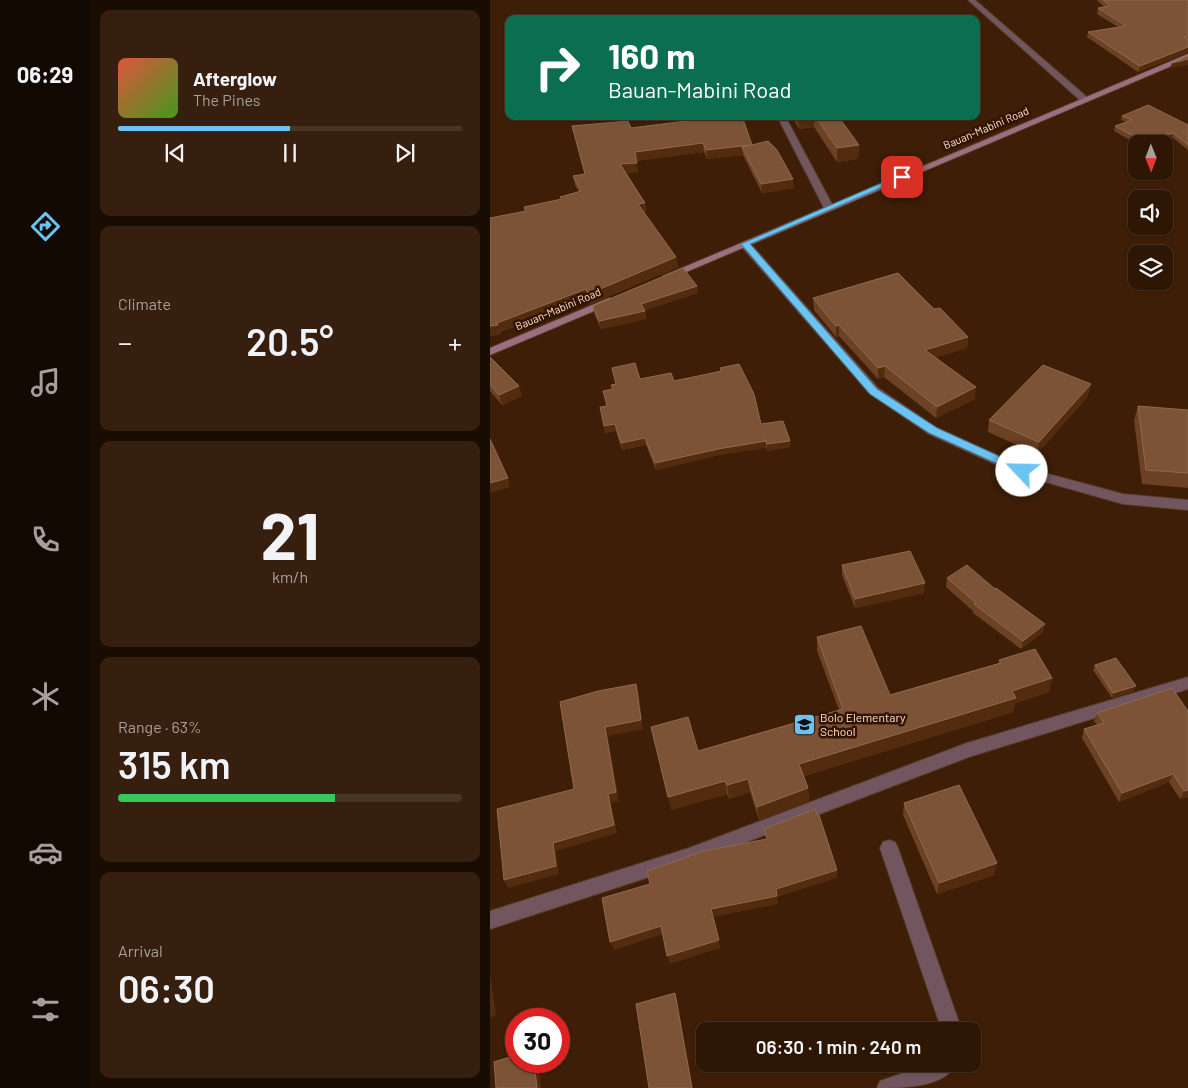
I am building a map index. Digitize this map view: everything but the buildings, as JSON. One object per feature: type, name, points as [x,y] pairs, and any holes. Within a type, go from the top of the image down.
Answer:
[{"type":"main road","name":"Bauan-Mabini Road","points":[[654,282],[1188,56]]},
{"type":"main road","name":"Bauan-Mabini Road","points":[[490,352],[618,298]]},
{"type":"street","points":[[971,0],[1085,100]]},
{"type":"street","points":[[783,120],[829,208]]},
{"type":"street","points":[[745,244],[874,391],[933,431],[1022,471],[1123,499],[1188,506]]},
{"type":"street","points":[[490,920],[689,856],[967,750],[1188,683]]},
{"type":"street","points":[[889,848],[949,1022]]},
{"type":"street","points":[[887,1088],[936,1072]]},
{"type":"place","name":"Bolo Elementary School","points":[[804,725]]},
{"type":"route","points":[[902,177],[745,244],[874,391],[933,431],[1022,471]]}]
